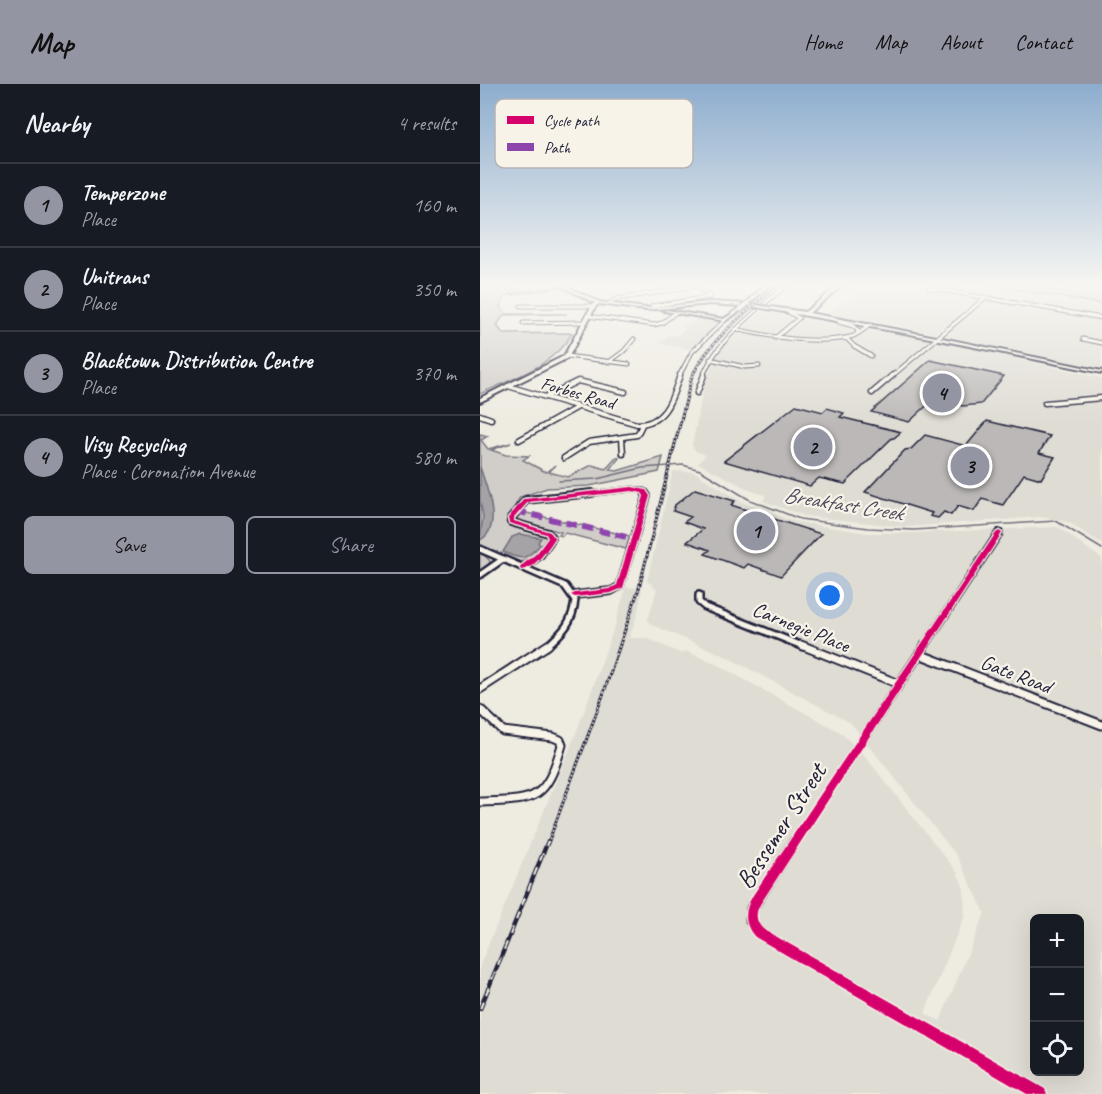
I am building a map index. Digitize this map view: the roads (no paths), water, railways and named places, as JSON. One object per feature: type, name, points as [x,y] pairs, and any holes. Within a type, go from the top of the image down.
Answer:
[{"type":"main road","points":[[480,400],[567,356],[580,331]]},
{"type":"main road","points":[[898,331],[1102,374]]},
{"type":"street","points":[[564,458],[589,442],[637,435],[642,425],[651,423],[666,413],[679,374],[689,356],[713,331]]},
{"type":"street","points":[[697,393],[710,359],[733,331]]},
{"type":"street","points":[[745,331],[797,340],[846,338],[856,336],[862,331]]},
{"type":"street","points":[[776,338],[784,331]]},
{"type":"street","points":[[856,336],[857,331]]},
{"type":"street","points":[[872,393],[945,331]]},
{"type":"street","points":[[846,338],[854,346],[871,356]]},
{"type":"street","points":[[609,362],[626,350],[634,339]]},
{"type":"street","points":[[1083,339],[1102,343]]},
{"type":"street","points":[[567,356],[629,364]]},
{"type":"street","points":[[710,359],[745,367],[759,366]]},
{"type":"street","points":[[545,397],[578,381],[625,392]]},
{"type":"street","name":"Forbes Road","points":[[508,386],[642,425]]},
{"type":"street","points":[[1045,403],[1102,398]]},
{"type":"street","points":[[519,440],[578,407]]},
{"type":"street","points":[[480,415],[491,419]]},
{"type":"street","points":[[622,438],[623,454]]},
{"type":"street","points":[[524,568],[540,555],[552,538],[548,533],[510,520],[526,500],[632,489],[644,491],[647,496],[621,586],[611,591],[575,595]]},
{"type":"street","name":"Bessemer Street","points":[[999,533],[754,903],[750,914],[759,933],[1040,1094]]},
{"type":"street","points":[[480,549],[565,586],[575,595],[576,605],[573,615],[548,646],[518,668],[480,688]]},
{"type":"street","points":[[480,575],[503,559]]},
{"type":"street","name":"Carnegie Place","points":[[699,595],[699,602],[705,607],[899,684]]},
{"type":"street","name":"Gate Road","points":[[919,654],[1102,725]]},
{"type":"street","points":[[480,710],[503,731],[553,737],[560,740],[562,745],[545,789],[536,797],[528,800],[480,802]]},
{"type":"waterway","name":"Breakfast Creek","points":[[559,481],[597,479],[642,468],[683,465],[700,470],[750,500],[800,519],[868,528],[914,530],[1056,521],[1102,549]]},
{"type":"railway","points":[[548,843],[603,695],[639,588],[692,376],[709,349],[726,331]]},
{"type":"railway","points":[[480,1009],[548,841]]},
{"type":"place","name":"Visy Recycling","points":[[942,393]]},
{"type":"place","name":"Unitrans","points":[[813,447]]},
{"type":"place","name":"Blacktown Distribution Centre","points":[[970,466]]},
{"type":"place","name":"Temperzone","points":[[756,531]]}]
